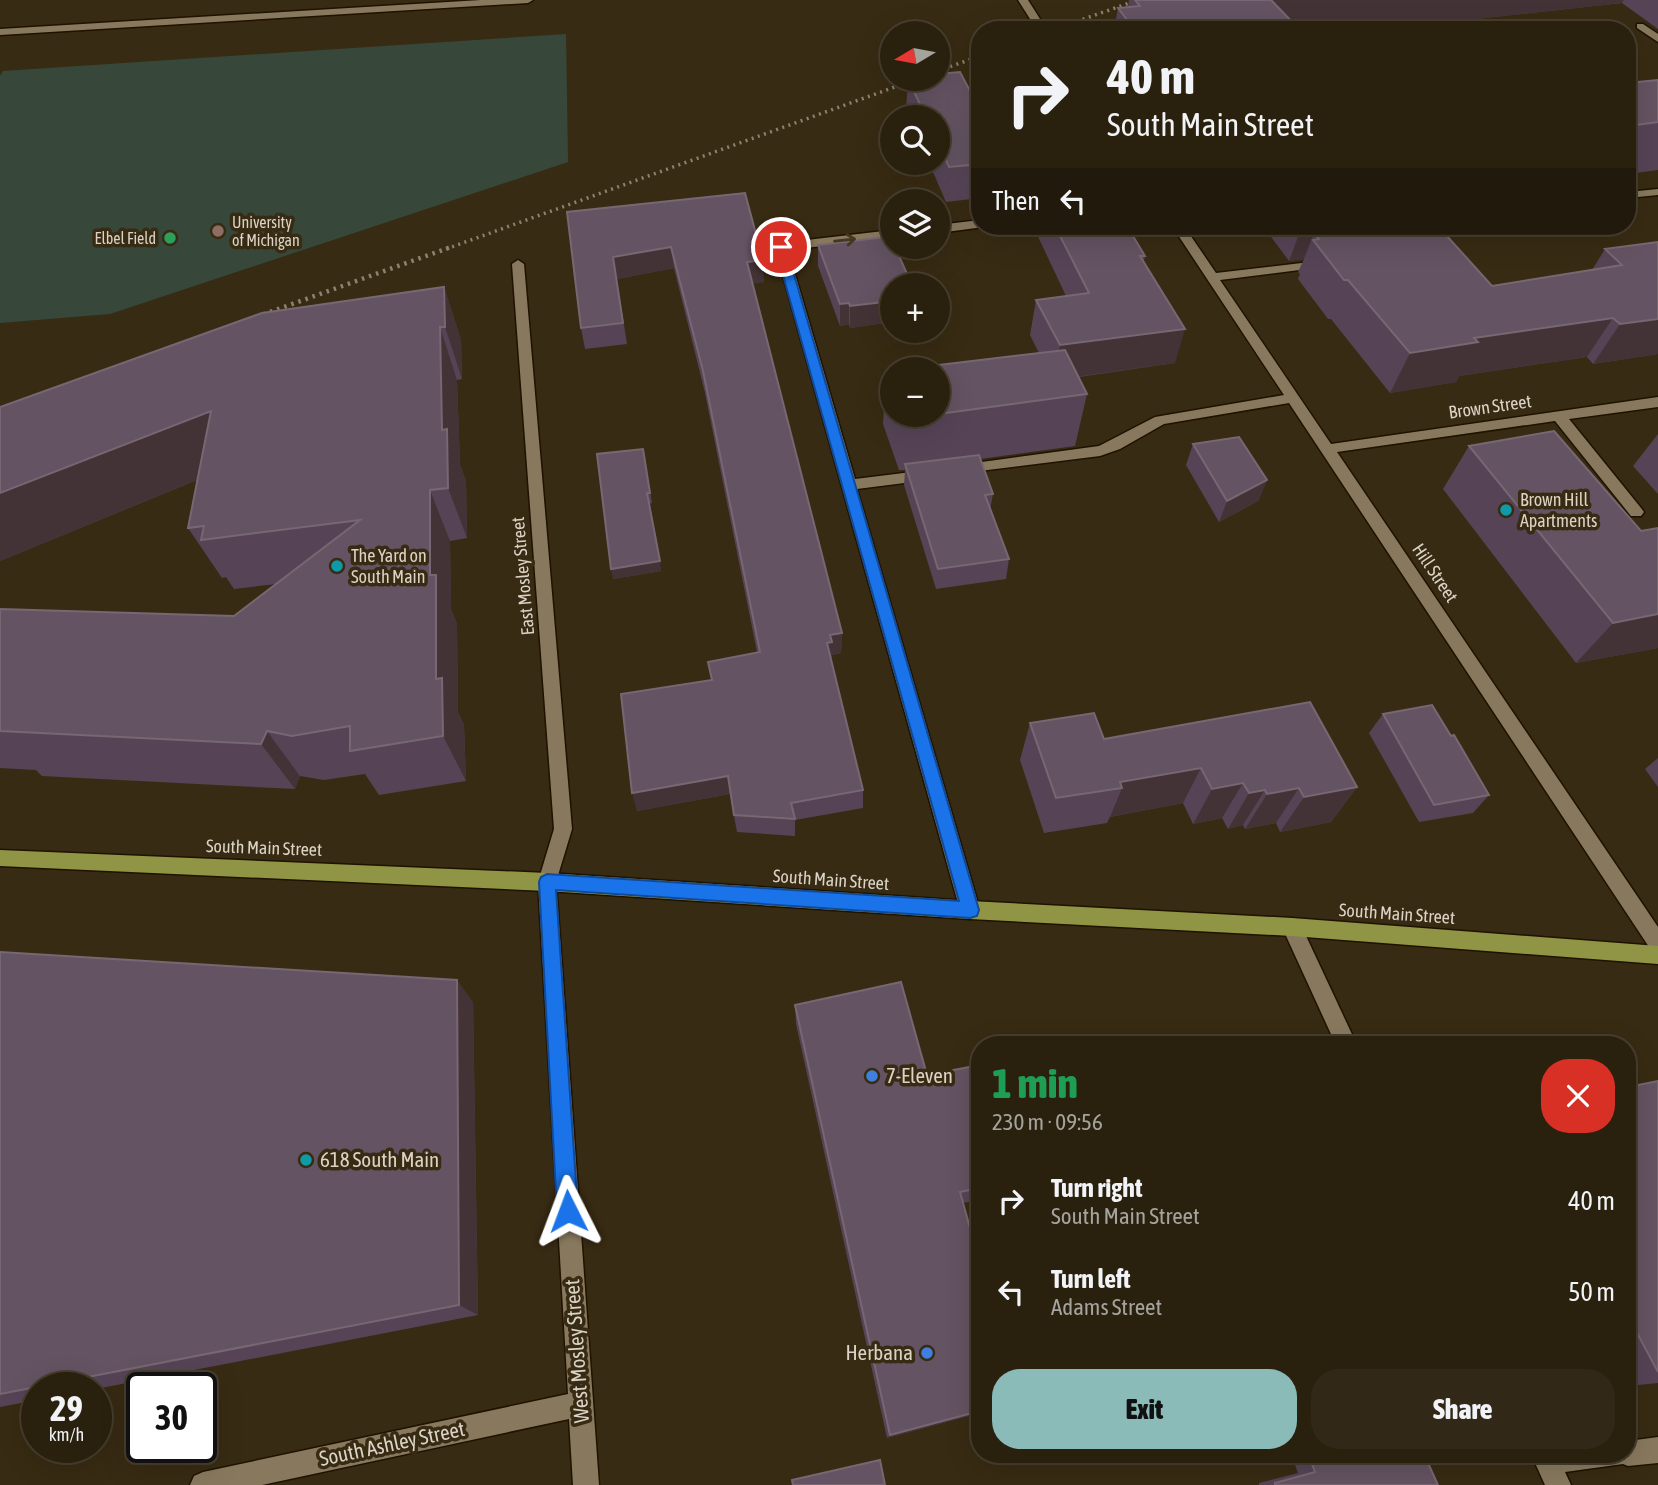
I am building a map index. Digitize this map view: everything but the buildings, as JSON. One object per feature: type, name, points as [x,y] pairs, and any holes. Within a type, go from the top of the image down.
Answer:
[{"type":"main road","name":"South Main Street","points":[[0,858],[547,882],[970,910],[1292,927],[1658,955]]},
{"type":"street","points":[[0,32],[383,5],[528,0]]},
{"type":"street","points":[[1023,0],[1036,21]]},
{"type":"street","points":[[1640,26],[1658,39]]},
{"type":"street","points":[[1636,194],[1658,192]]},
{"type":"street","points":[[950,228],[971,225]]},
{"type":"street","points":[[880,235],[781,247],[970,910]]},
{"type":"street","name":"Hill Street","points":[[1184,235],[1658,944]]},
{"type":"street","points":[[1212,277],[1336,261]]},
{"type":"street","name":"East Mosley Street","points":[[517,264],[563,829],[547,882]]},
{"type":"street","points":[[849,485],[1100,452],[1160,419],[1293,398]]},
{"type":"street","name":"Brown Street","points":[[1327,449],[1658,402]]},
{"type":"street","points":[[1559,417],[1636,512]]},
{"type":"street","name":"West Mosley Street","points":[[547,882],[586,1485]]},
{"type":"street","points":[[1292,927],[1343,1036]]},
{"type":"street","name":"South Ashley Street","points":[[203,1485],[580,1404]]},
{"type":"street","points":[[1636,1452],[1658,1450]]},
{"type":"street","points":[[1547,1463],[1558,1485]]},
{"type":"green space","name":"Elbel Field","points":[[566,34],[568,162],[110,314],[0,323],[0,76],[3,71]]},
{"type":"railway","points":[[1078,21],[1138,0]]},
{"type":"railway","points":[[950,67],[971,59]]},
{"type":"railway","points":[[446,249],[884,91]]},
{"type":"railway","points":[[256,317],[451,247]]},
{"type":"place","name":"University of Michigan","points":[[218,231]]},
{"type":"place","name":"Elbel Field","points":[[170,238]]},
{"type":"place","name":"Brown Hill Apartments","points":[[1506,510]]},
{"type":"place","name":"The Yard on South Main","points":[[337,566]]},
{"type":"place","name":"7-Eleven","points":[[872,1076]]},
{"type":"place","name":"618 South Main","points":[[306,1160]]},
{"type":"place","name":"Herbana","points":[[927,1353]]},
{"type":"route","points":[[568,1211],[547,882],[970,910],[781,247]]}]
